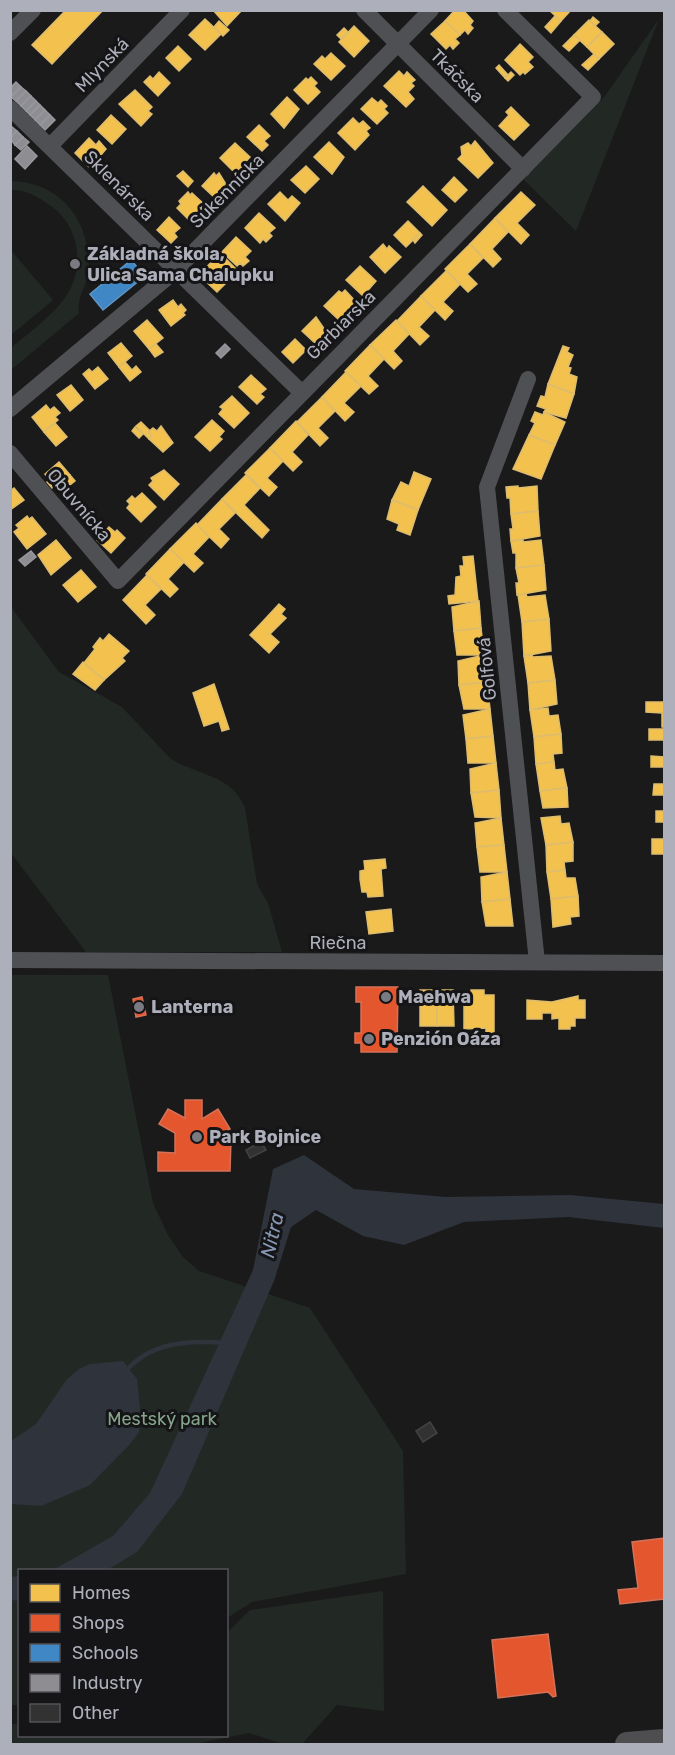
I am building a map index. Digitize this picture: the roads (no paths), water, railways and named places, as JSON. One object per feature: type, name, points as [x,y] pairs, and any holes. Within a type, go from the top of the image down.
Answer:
[{"type":"street","points":[[10,33],[33,10]]},
{"type":"street","name":"Mlynská","points":[[50,146],[182,10]]},
{"type":"street","name":"Tkáčska","points":[[364,10],[523,169]]},
{"type":"street","name":"Súkennícka","points":[[10,409],[176,270],[431,10]]},
{"type":"street","name":"Garbiarska","points":[[118,581],[592,97],[505,10]]},
{"type":"street","name":"Sklenárska","points":[[10,108],[302,393]]},
{"type":"street","name":"Golfová","points":[[528,379],[487,487],[537,962]]},
{"type":"street","name":"Obuvnícka","points":[[10,453],[118,581]]},
{"type":"street","name":"Riečna","points":[[10,960],[664,963]]},
{"type":"street","points":[[627,1744],[664,1741]]},
{"type":"water","name":"Nitra","points":[[304,1155],[354,1189],[446,1197],[570,1195],[664,1204],[664,1228],[568,1217],[464,1222],[404,1245],[363,1236],[316,1210],[291,1227],[274,1281],[182,1494],[137,1552],[109,1569],[55,1569],[113,1536],[150,1493],[253,1270],[273,1169]]},
{"type":"water","points":[[123,1361],[137,1379],[141,1419],[139,1432],[130,1444],[90,1485],[41,1506],[11,1504],[11,1441],[36,1424],[67,1379],[79,1369],[90,1364]]},
{"type":"water","points":[[18,1576],[18,1601],[11,1600],[11,1577]]},
{"type":"waterway","points":[[126,1371],[147,1354],[171,1345],[198,1342],[225,1343]]},
{"type":"place","name":"Základná škola, Ulica Sama Chalupku","points":[[75,264]]},
{"type":"place","name":"Maehwa","points":[[386,997]]},
{"type":"place","name":"Lanterna","points":[[139,1007]]},
{"type":"place","name":"Penzión Oáza","points":[[369,1039]]},
{"type":"place","name":"Park Bojnice","points":[[197,1137]]},
{"type":"park label","name":"Mestský park","points":[[162,1419]]}]
